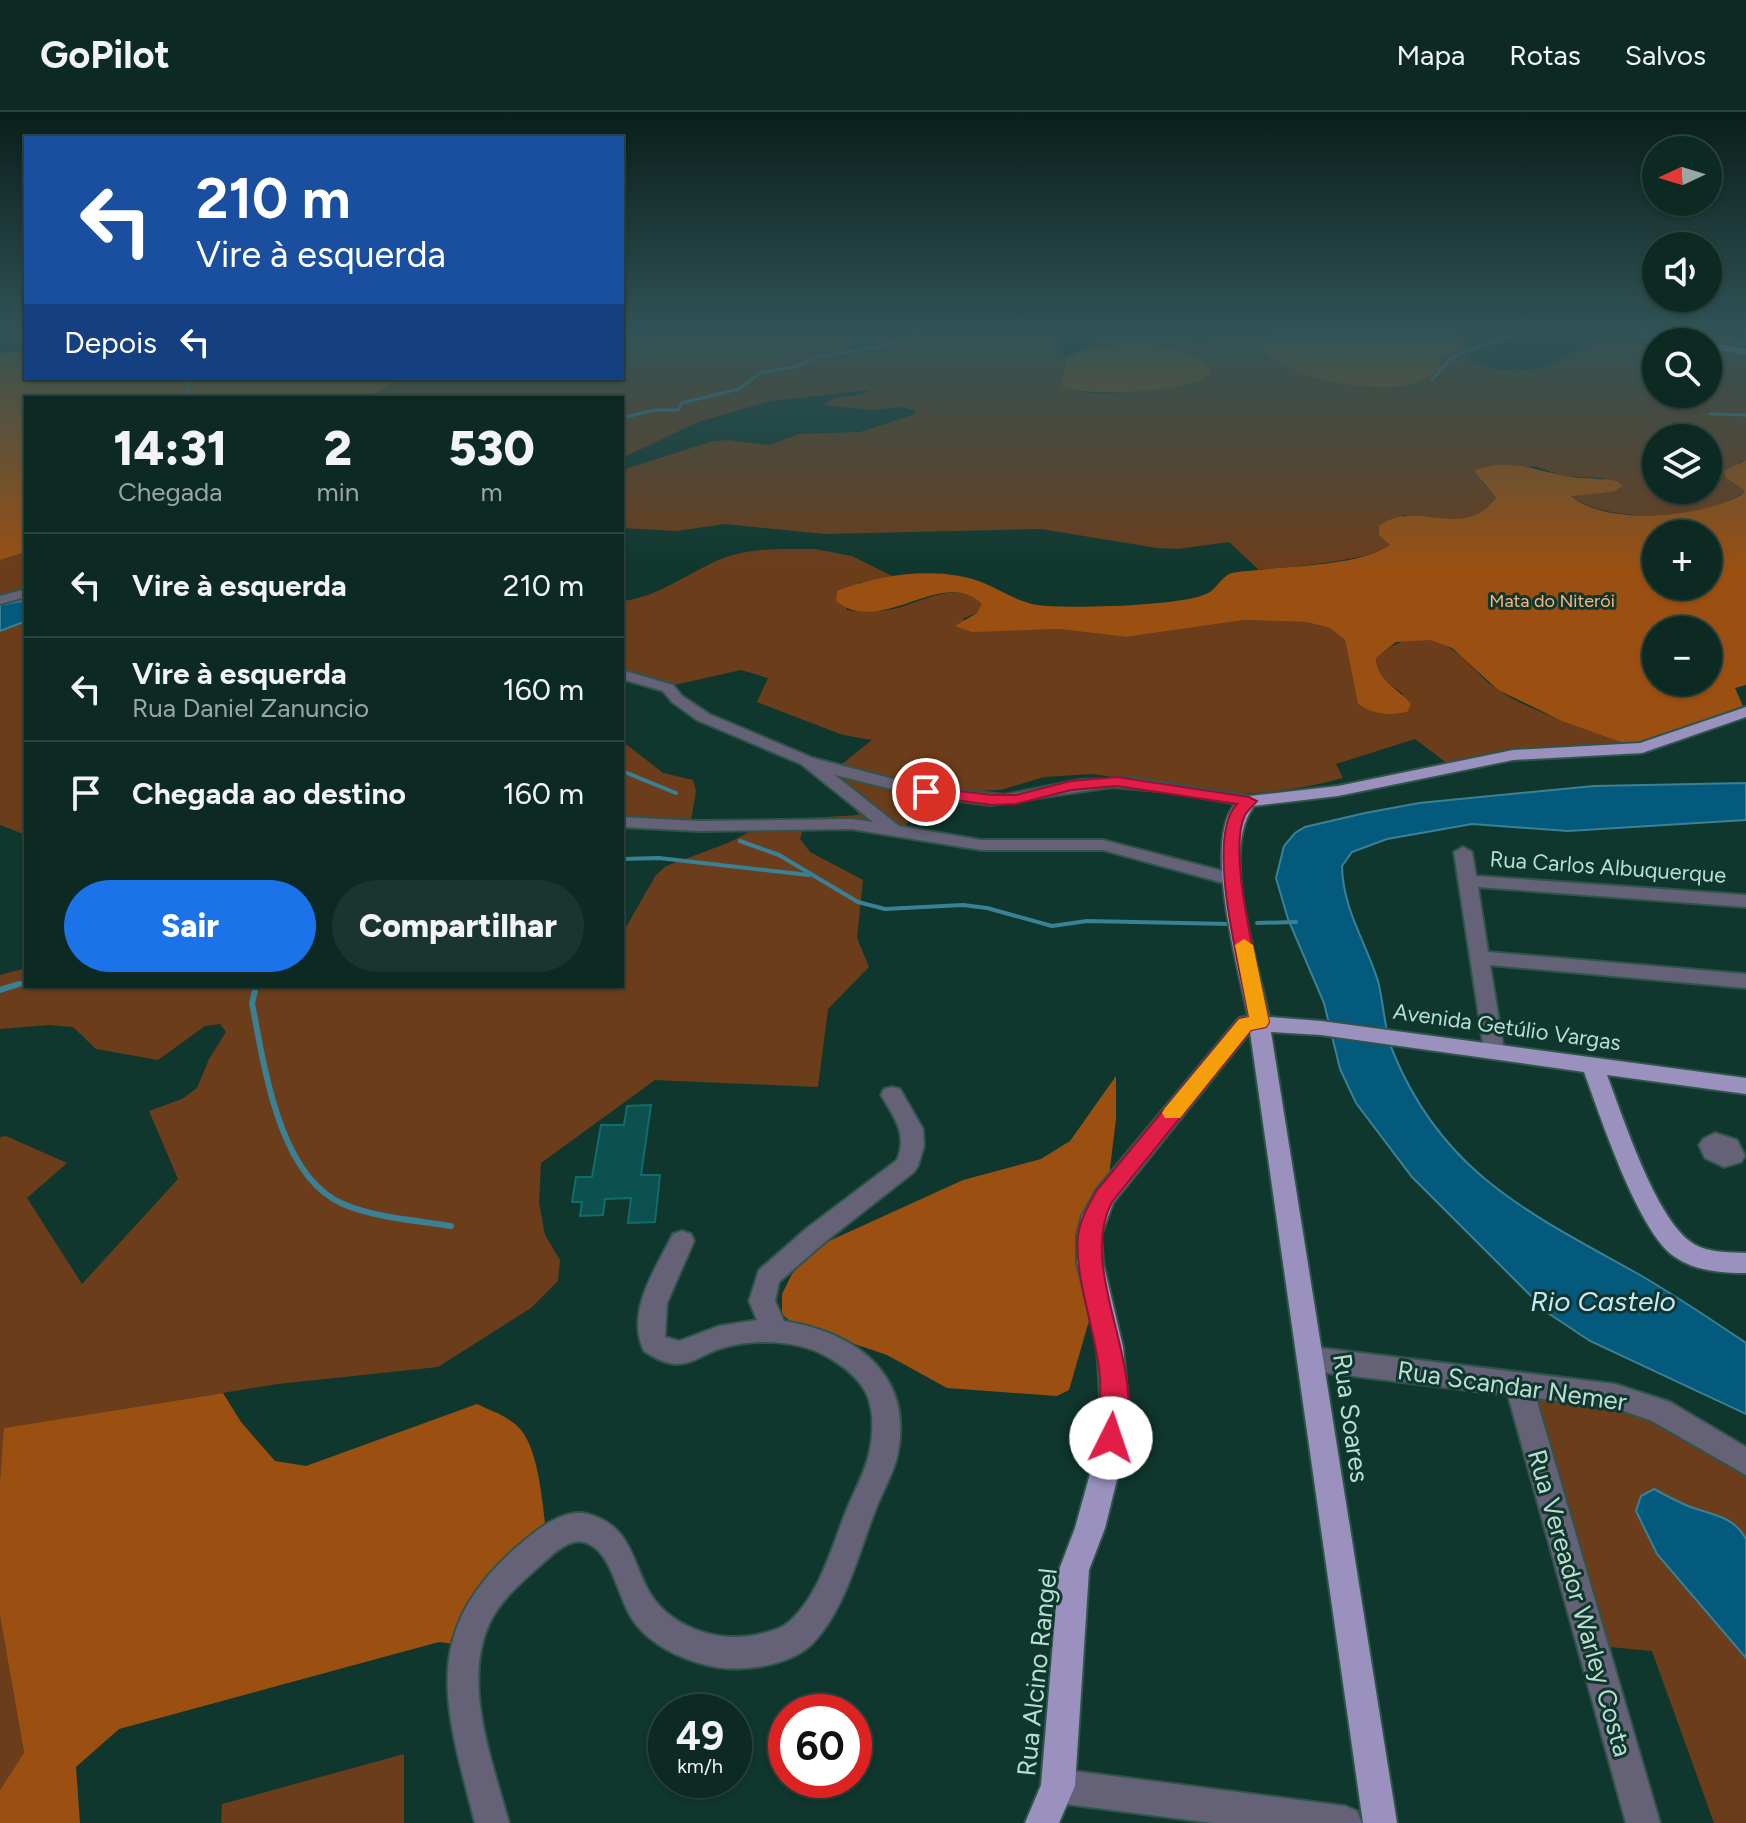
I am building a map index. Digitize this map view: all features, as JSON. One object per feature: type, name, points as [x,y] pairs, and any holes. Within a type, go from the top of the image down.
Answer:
[{"type":"main road","points":[[1249,801],[1338,791],[1513,755],[1642,748],[1746,712]]},
{"type":"main road","name":"Rua Soares","points":[[1249,801],[1239,810],[1234,825],[1231,879],[1260,1022],[1380,1823]]},
{"type":"main road","name":"Avenida Getúlio Vargas","points":[[1260,1022],[1403,1038],[1746,1086]]},
{"type":"main road","name":"Rua Alcino Rangel","points":[[1042,1823],[1058,1786],[1074,1570],[1090,1528],[1107,1463],[1115,1413],[1110,1347],[1090,1262],[1089,1236],[1094,1216],[1105,1196],[1246,1023],[1260,1022]]},
{"type":"main road","points":[[1592,1065],[1651,1207],[1673,1242],[1682,1250],[1713,1261],[1746,1263]]},
{"type":"street","points":[[0,600],[24,594]]},
{"type":"street","points":[[624,675],[668,688],[703,717],[807,761],[888,786],[992,800],[1016,799],[1071,786],[1117,782],[1249,801]]},
{"type":"street","points":[[807,761],[892,829]]},
{"type":"street","points":[[624,822],[698,826],[851,824],[981,845],[1103,845],[1231,879]]},
{"type":"street","points":[[1463,852],[1493,1051]]},
{"type":"street","name":"Rua Carlos Albuquerque","points":[[1467,881],[1746,901]]},
{"type":"street","points":[[1479,958],[1746,981]]},
{"type":"street","points":[[775,1331],[762,1301],[768,1277],[816,1235],[906,1166],[914,1152],[914,1135],[909,1118],[892,1095]]},
{"type":"street","points":[[492,1823],[464,1706],[466,1646],[477,1615],[501,1582],[551,1536],[574,1527],[591,1529],[615,1547],[625,1563],[641,1607],[668,1631],[702,1651],[743,1653],[777,1645],[802,1633],[818,1607],[841,1562],[884,1454],[886,1419],[883,1399],[873,1375],[844,1352],[775,1331],[720,1336],[684,1353],[667,1352],[653,1343],[649,1326],[655,1295],[682,1241]]},
{"type":"street","name":"Rua Scandar Nemer","points":[[1312,1359],[1615,1396],[1660,1411],[1697,1430],[1746,1462]]},
{"type":"street","name":"Rua Vereador Warley Costa","points":[[1518,1383],[1643,1823]]},
{"type":"street","points":[[1058,1786],[1345,1823]]},
{"type":"shaded area","points":[[624,411],[737,411],[698,422],[624,457]]},
{"type":"shaded area","points":[[915,411],[1746,411],[1746,460],[1741,461],[1726,478],[1745,491],[1722,503],[1722,424],[1642,424],[1642,504],[1720,504],[1684,513],[1658,515],[1607,511],[1586,505],[1570,495],[1613,492],[1602,478],[1564,476],[1533,466],[1482,482],[1496,498],[1476,515],[1441,520],[1403,515],[1392,541],[1382,550],[1350,559],[1259,570],[1229,542],[1177,549],[1157,548],[1041,529],[825,534],[725,524],[676,531],[624,528],[624,469],[713,441],[769,445],[799,434],[860,432],[913,415]]},
{"type":"shaded area","points":[[815,549],[852,556],[892,576],[858,583],[846,610],[892,609],[942,594],[963,593],[983,604],[977,613],[962,619],[992,631],[1059,629],[1126,637],[1245,620],[1306,622],[1330,628],[1345,640],[1358,704],[1381,714],[1407,712],[1402,693],[1381,674],[1376,658],[1402,642],[1424,638],[1452,649],[1492,686],[1516,701],[1632,746],[1448,764],[1415,739],[1336,764],[1343,778],[1275,791],[1233,794],[1092,774],[1044,777],[1001,790],[974,791],[916,783],[922,800],[901,833],[840,826],[803,829],[800,839],[810,852],[863,880],[857,938],[869,967],[828,1009],[818,1087],[655,1080],[541,1163],[539,1203],[545,1235],[560,1260],[558,1281],[531,1308],[438,1367],[278,1384],[5,1428],[0,1480],[0,1137],[6,1136],[67,1163],[27,1198],[82,1284],[178,1179],[149,1111],[182,1099],[197,1088],[209,1059],[226,1032],[220,1024],[205,1026],[158,1060],[96,1049],[73,1027],[49,1025],[0,1029],[0,975],[24,969],[24,988],[624,988],[624,931],[656,875],[666,866],[728,843],[773,820],[859,815],[828,775],[872,740],[843,735],[757,702],[768,678],[741,670],[674,685],[624,674],[624,601],[660,590],[732,555],[767,550]]},
{"type":"shaded area","points":[[24,553],[24,600],[0,605],[0,560]]},
{"type":"shaded area","points":[[24,622],[24,834],[0,825],[0,631]]},
{"type":"shaded area","points":[[624,743],[663,773],[693,780],[696,791],[691,820],[624,823]]},
{"type":"shaded area","points":[[1532,1390],[1637,1403],[1746,1473],[1746,1823],[1714,1823],[1652,1651],[1610,1647]]},
{"type":"shaded area","points":[[0,1616],[24,1754],[0,1790]]},
{"type":"shaded area","points":[[404,1754],[404,1823],[221,1823],[222,1804]]},
{"type":"green space","points":[[0,411],[24,411],[24,553],[0,560]]},
{"type":"green space","name":"Mata do Niterói","points":[[1746,460],[1746,685],[1735,688],[1743,706],[1632,746],[1562,721],[1498,690],[1452,648],[1431,640],[1396,642],[1376,658],[1384,678],[1411,704],[1407,712],[1387,714],[1358,704],[1345,640],[1330,628],[1306,622],[1245,620],[1126,637],[1059,629],[972,632],[955,626],[977,613],[982,604],[966,594],[949,592],[872,612],[854,610],[836,601],[837,591],[854,585],[891,576],[931,573],[969,578],[1039,605],[1105,606],[1175,601],[1209,592],[1232,573],[1327,564],[1377,552],[1390,545],[1379,535],[1379,526],[1394,518],[1454,519],[1482,511],[1496,498],[1474,471],[1486,467],[1520,466],[1566,476],[1617,481],[1623,486],[1613,492],[1571,496],[1587,506],[1631,515],[1703,509],[1722,504],[1745,491],[1726,478],[1724,471]]},
{"type":"green space","points":[[1116,1076],[1116,1119],[1093,1307],[1069,1390],[1057,1396],[947,1388],[887,1355],[792,1323],[782,1314],[782,1294],[792,1274],[818,1246],[963,1180],[1041,1159],[1070,1141]]},
{"type":"green space","points":[[223,1393],[241,1422],[275,1461],[306,1466],[477,1404],[494,1412],[517,1425],[528,1441],[540,1486],[548,1547],[489,1609],[476,1647],[439,1642],[119,1729],[76,1767],[80,1823],[0,1823],[0,1790],[24,1753],[0,1616],[0,1480],[4,1428]]},
{"type":"water","points":[[24,600],[24,622],[0,631],[0,605]]},
{"type":"water","name":"Rio Castelo","points":[[1746,783],[1746,820],[1568,831],[1472,824],[1387,839],[1352,852],[1342,866],[1346,897],[1378,981],[1393,1052],[1413,1093],[1436,1129],[1492,1184],[1523,1207],[1662,1288],[1746,1343],[1746,1414],[1590,1341],[1548,1313],[1412,1177],[1356,1103],[1340,1069],[1324,1003],[1288,919],[1276,878],[1284,846],[1295,833],[1305,827],[1365,813],[1419,803],[1594,786]]},
{"type":"water","points":[[1654,1489],[1688,1506],[1728,1520],[1746,1539],[1746,1658],[1657,1554],[1636,1511],[1641,1496]]},
{"type":"building","points":[[651,1105],[641,1175],[660,1175],[655,1222],[628,1223],[631,1198],[605,1199],[603,1215],[580,1216],[582,1202],[572,1202],[576,1177],[592,1177],[601,1125],[624,1125],[627,1106]]},
{"type":"waterway","points":[[624,418],[652,411]]},
{"type":"waterway","points":[[1710,414],[1746,415]]},
{"type":"waterway","points":[[624,772],[676,793]]},
{"type":"waterway","points":[[740,841],[779,855],[858,902],[885,909],[963,905],[987,908],[1052,926],[1087,921],[1230,924]]},
{"type":"waterway","points":[[624,859],[659,858],[809,875]]},
{"type":"waterway","points":[[1257,923],[1296,922]]},
{"type":"waterway","points":[[13,986],[24,983]]},
{"type":"waterway","points":[[0,990],[19,984]]},
{"type":"waterway","points":[[256,988],[252,1003],[269,1086],[289,1144],[303,1169],[321,1190],[343,1204],[382,1216],[451,1226]]},
{"type":"slow traffic","points":[[1172,1113],[1246,1023],[1260,1022],[1244,945]]},
{"type":"route","points":[[926,792],[992,800],[1016,799],[1071,786],[1117,782],[1249,801],[1239,810],[1234,825],[1231,879],[1260,1022],[1246,1023],[1105,1196],[1094,1216],[1089,1236],[1090,1262],[1110,1347],[1115,1413],[1111,1438]]}]
